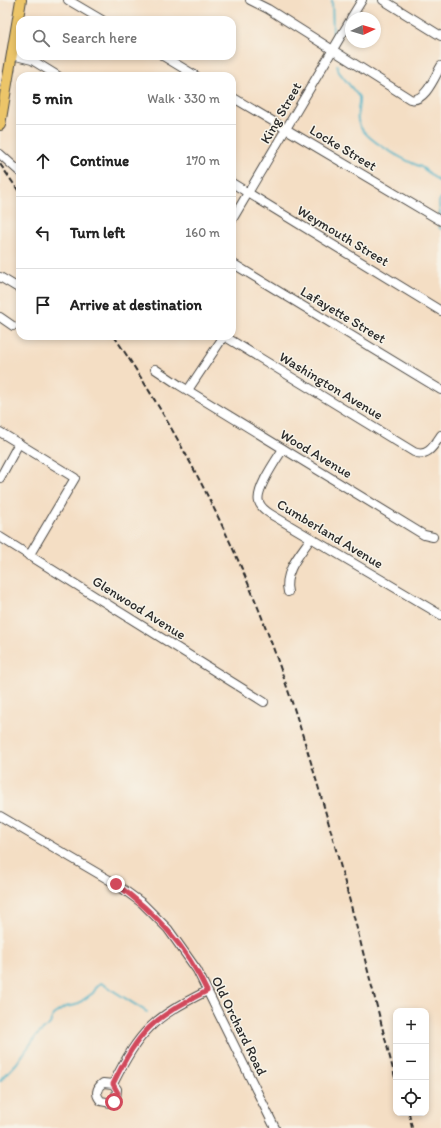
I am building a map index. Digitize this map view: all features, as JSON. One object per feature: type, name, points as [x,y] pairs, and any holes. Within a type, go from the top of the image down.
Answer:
[{"type":"main road","points":[[18,16],[21,0]]},
{"type":"main road","points":[[0,125],[16,31]]},
{"type":"street","points":[[68,0],[95,16]]},
{"type":"street","points":[[250,0],[268,9],[332,51],[412,100],[422,96],[441,66]]},
{"type":"street","name":"King Street","points":[[355,12],[362,0]]},
{"type":"street","points":[[382,0],[441,36]]},
{"type":"street","name":"King Street","points":[[236,214],[345,28]]},
{"type":"street","points":[[12,55],[16,56]]},
{"type":"street","points":[[32,60],[52,72]]},
{"type":"street","points":[[170,60],[189,72]]},
{"type":"street","name":"Locke Street","points":[[236,99],[441,221]]},
{"type":"street","points":[[0,154],[16,168]]},
{"type":"street","name":"Weymouth Street","points":[[236,186],[441,311]]},
{"type":"street","name":"Lafayette Street","points":[[236,264],[441,390]]},
{"type":"street","points":[[0,277],[16,287]]},
{"type":"street","points":[[0,317],[13,326]]},
{"type":"street","points":[[188,390],[221,340]]},
{"type":"street","name":"Washington Avenue","points":[[231,340],[410,450],[418,453],[425,453],[431,449],[441,435]]},
{"type":"street","name":"Wood Avenue","points":[[155,369],[424,535],[433,537]]},
{"type":"street","points":[[0,432],[75,478],[29,556]]},
{"type":"street","points":[[0,478],[19,443]]},
{"type":"street","name":"Cumberland Avenue","points":[[283,449],[261,486],[259,501],[267,512],[441,615]]},
{"type":"street","name":"Glenwood Avenue","points":[[0,537],[264,702]]},
{"type":"street","points":[[288,592],[287,580],[292,568],[311,538]]},
{"type":"street","name":"Old Orchard Road","points":[[0,816],[116,884],[142,903],[178,941],[197,970],[275,1128]]},
{"type":"street","points":[[113,1084],[134,1045],[155,1021],[181,1004],[207,991]]},
{"type":"waterway","points":[[332,0],[333,35]]},
{"type":"waterway","points":[[337,65],[339,72],[359,97],[357,117],[363,130],[377,143],[421,167],[441,183]]},
{"type":"waterway","points":[[440,216],[439,202],[441,198]]},
{"type":"waterway","points":[[0,1081],[17,1063],[36,1036],[50,1024],[53,1015],[65,1007],[76,1005],[93,993],[101,983],[147,1012]]},
{"type":"railway","points":[[0,164],[16,187]]},
{"type":"railway","points":[[117,340],[155,401],[194,469],[228,539],[259,610],[300,726],[317,784],[350,903],[396,1080]]},
{"type":"railway","points":[[410,1116],[412,1128]]},
{"type":"route","points":[[114,1102],[118,1096],[118,1093],[116,1086],[113,1084],[125,1059],[145,1031],[168,1011],[207,991],[197,970],[173,935],[145,906],[116,884]]}]
